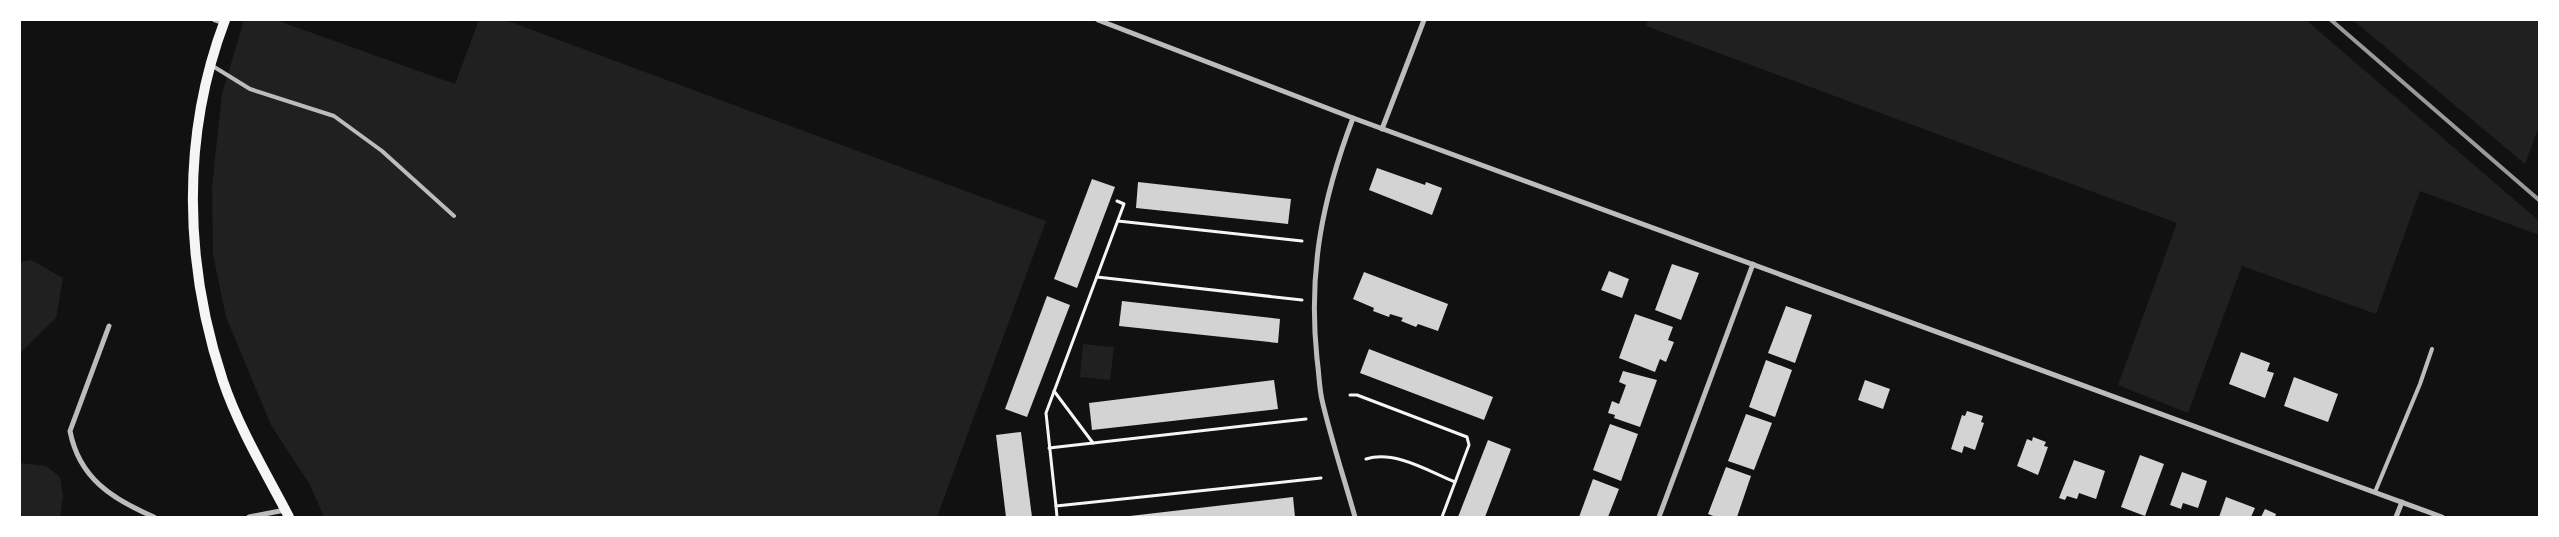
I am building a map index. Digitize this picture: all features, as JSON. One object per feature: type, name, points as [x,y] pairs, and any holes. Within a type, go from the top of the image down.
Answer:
[{"type":"main road","points":[[221,21],[205,85],[195,148],[192,212],[199,285],[205,320],[223,382],[245,433],[288,514]]},
{"type":"street","points":[[1098,20],[1382,129],[2442,517]]},
{"type":"street","points":[[1382,129],[1424,20]]},
{"type":"street","points":[[1353,118],[1336,164],[1321,224],[1315,268],[1313,318],[1322,399],[1355,517]]},
{"type":"street","points":[[1659,517],[1753,264]]},
{"type":"street","points":[[109,326],[70,431],[73,449],[90,477],[113,497],[154,517]]},
{"type":"street","points":[[2396,517],[2402,502]]},
{"type":"street","points":[[249,517],[288,514]]},
{"type":"lane","points":[[211,66],[250,89],[334,116],[382,151],[454,216]]},
{"type":"lane","points":[[2375,492],[2420,384],[2432,349]]},
{"type":"path","points":[[1057,517],[1046,416],[1124,204],[1117,201]]},
{"type":"path","points":[[1118,221],[1302,241]]},
{"type":"path","points":[[1097,277],[1302,300]]},
{"type":"path","points":[[1054,391],[1093,443]]},
{"type":"path","points":[[1350,395],[1357,395],[1467,437],[1469,445],[1442,517]]},
{"type":"path","points":[[1049,448],[1306,420]]},
{"type":"path","points":[[1366,460],[1380,455],[1394,458],[1455,482]]},
{"type":"path","points":[[1056,506],[1322,478]]},
{"type":"shaded area","points":[[244,20],[276,20],[455,84],[479,20],[505,20],[1046,221],[937,517],[324,517],[310,485],[271,425],[226,317],[213,255],[212,187],[222,94]]},
{"type":"shaded area","points":[[1648,20],[2306,20],[2539,221],[2539,235],[2420,191],[2376,314],[2242,266],[2188,413],[2118,385],[2177,223],[1646,26]]},
{"type":"shaded area","points":[[2353,20],[2539,20],[2539,126],[2525,164]]},
{"type":"shaded area","points":[[31,260],[63,278],[56,318],[20,353],[20,262]]},
{"type":"shaded area","points":[[1083,344],[1114,347],[1110,380],[1080,377]]},
{"type":"shaded area","points":[[20,463],[46,466],[60,477],[63,496],[60,517],[20,517]]},
{"type":"building","points":[[1377,168],[1425,185],[1426,182],[1442,188],[1432,215],[1369,190]]},
{"type":"building","points":[[1092,179],[1115,187],[1077,288],[1054,279]]},
{"type":"building","points":[[1138,182],[1291,199],[1288,224],[1136,208]]},
{"type":"building","points":[[1672,264],[1699,273],[1681,320],[1655,310]]},
{"type":"building","points":[[1609,271],[1629,279],[1622,298],[1601,290]]},
{"type":"building","points":[[1364,272],[1448,304],[1438,331],[1418,324],[1416,327],[1401,321],[1403,318],[1390,314],[1389,317],[1373,311],[1374,308],[1353,299]]},
{"type":"building","points":[[1047,296],[1070,305],[1027,417],[1005,409]]},
{"type":"building","points":[[1122,301],[1280,319],[1278,343],[1119,326]]},
{"type":"building","points":[[1786,306],[1812,315],[1795,363],[1768,353]]},
{"type":"building","points":[[1635,314],[1673,327],[1668,340],[1674,342],[1666,362],[1660,359],[1655,372],[1619,358]]},
{"type":"building","points":[[1369,349],[1493,397],[1484,420],[1360,373]]},
{"type":"building","points":[[2241,352],[2270,363],[2267,371],[2274,373],[2265,398],[2229,384]]},
{"type":"building","points":[[1766,360],[1792,370],[1775,417],[1749,407]]},
{"type":"building","points":[[1623,371],[1657,380],[1640,427],[1614,418],[1615,415],[1608,413],[1612,401],[1619,404],[1626,385],[1619,382]]},
{"type":"building","points":[[2294,377],[2338,394],[2328,422],[2284,406]]},
{"type":"building","points":[[1274,380],[1278,409],[1092,430],[1089,403]]},
{"type":"building","points":[[1865,380],[1890,389],[1883,409],[1858,400]]},
{"type":"building","points":[[1967,411],[1983,416],[1981,422],[1984,423],[1975,450],[1964,446],[1962,453],[1951,449],[1962,415],[1965,416]]},
{"type":"building","points":[[1746,414],[1772,423],[1754,470],[1728,461]]},
{"type":"building","points":[[1610,424],[1638,434],[1621,481],[1593,470]]},
{"type":"building","points":[[1021,432],[1032,517],[1006,517],[996,435]]},
{"type":"building","points":[[2033,437],[2046,442],[2044,446],[2048,447],[2038,475],[2017,466],[2027,439],[2032,441]]},
{"type":"building","points":[[1488,440],[1511,449],[1485,517],[1458,517]]},
{"type":"building","points":[[2140,455],[2164,464],[2145,516],[2121,507]]},
{"type":"building","points":[[2074,460],[2105,471],[2096,499],[2079,493],[2077,499],[2067,496],[2065,500],[2059,498]]},
{"type":"building","points":[[1726,467],[1751,476],[1737,517],[1716,517],[1708,514]]},
{"type":"building","points":[[2182,472],[2207,481],[2198,508],[2183,503],[2181,509],[2170,505]]},
{"type":"building","points":[[1593,479],[1619,489],[1608,517],[1579,517]]},
{"type":"building","points":[[1293,497],[1295,517],[1130,517],[1130,516]]},
{"type":"building","points":[[2226,497],[2255,508],[2251,517],[2219,517]]},
{"type":"building","points":[[2265,509],[2276,514],[2275,517],[2261,517]]},
{"type":"railway","points":[[2331,20],[2539,200]]}]
